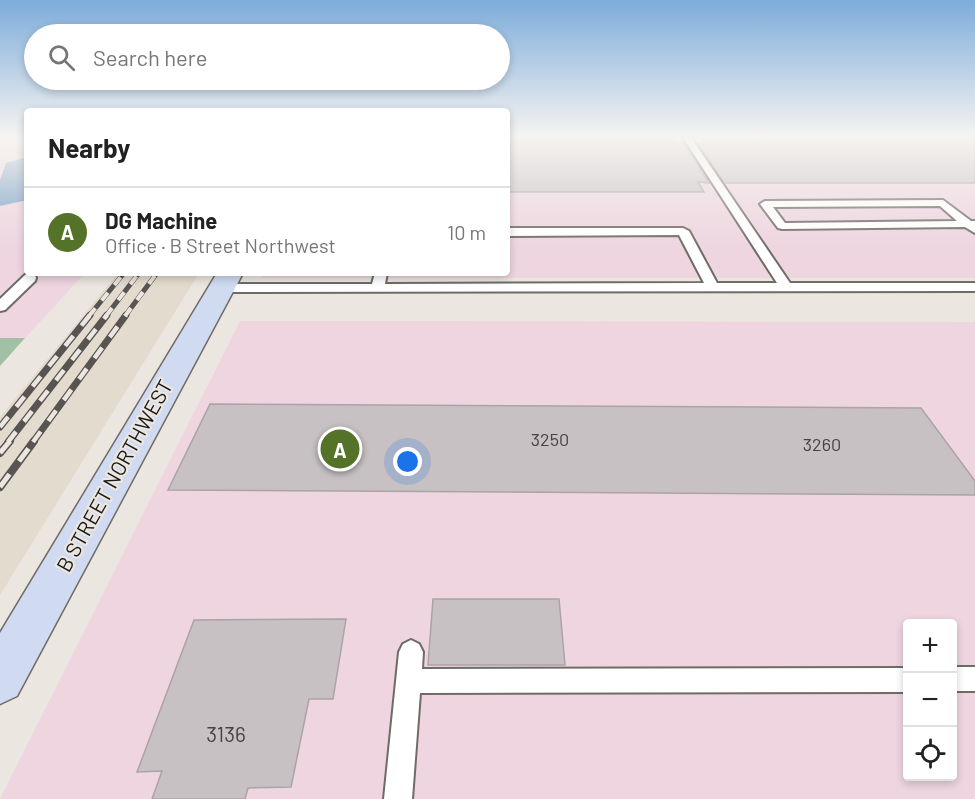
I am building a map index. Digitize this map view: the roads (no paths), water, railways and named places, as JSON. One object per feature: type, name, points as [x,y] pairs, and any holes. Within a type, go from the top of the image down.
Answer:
[{"type":"street","name":"B STREET NORTHWEST","points":[[0,679],[226,280]]},
{"type":"lane","points":[[711,173],[786,287]]},
{"type":"lane","points":[[943,203],[973,226],[782,226],[765,204],[943,203]]},
{"type":"lane","points":[[510,232],[683,231],[712,287]]},
{"type":"lane","points":[[377,288],[380,276]]},
{"type":"lane","points":[[0,307],[30,278]]},
{"type":"lane","points":[[226,280],[377,288],[975,287]]},
{"type":"lane","points":[[398,799],[411,652]]},
{"type":"lane","points":[[957,680],[975,679]]},
{"type":"lane","points":[[410,681],[903,680]]},
{"type":"water","points":[[2,173],[24,173],[24,201],[0,206],[0,180]]},
{"type":"railway","points":[[89,316],[122,276]]},
{"type":"railway","points":[[106,316],[137,276]]},
{"type":"railway","points":[[125,316],[155,276]]},
{"type":"railway","points":[[0,427],[90,315]]},
{"type":"railway","points":[[8,442],[107,315]]},
{"type":"railway","points":[[33,442],[126,315]]},
{"type":"railway","points":[[0,453],[10,441]]},
{"type":"railway","points":[[0,487],[34,441]]},
{"type":"place","name":"DG Machine","points":[[340,449]]}]
